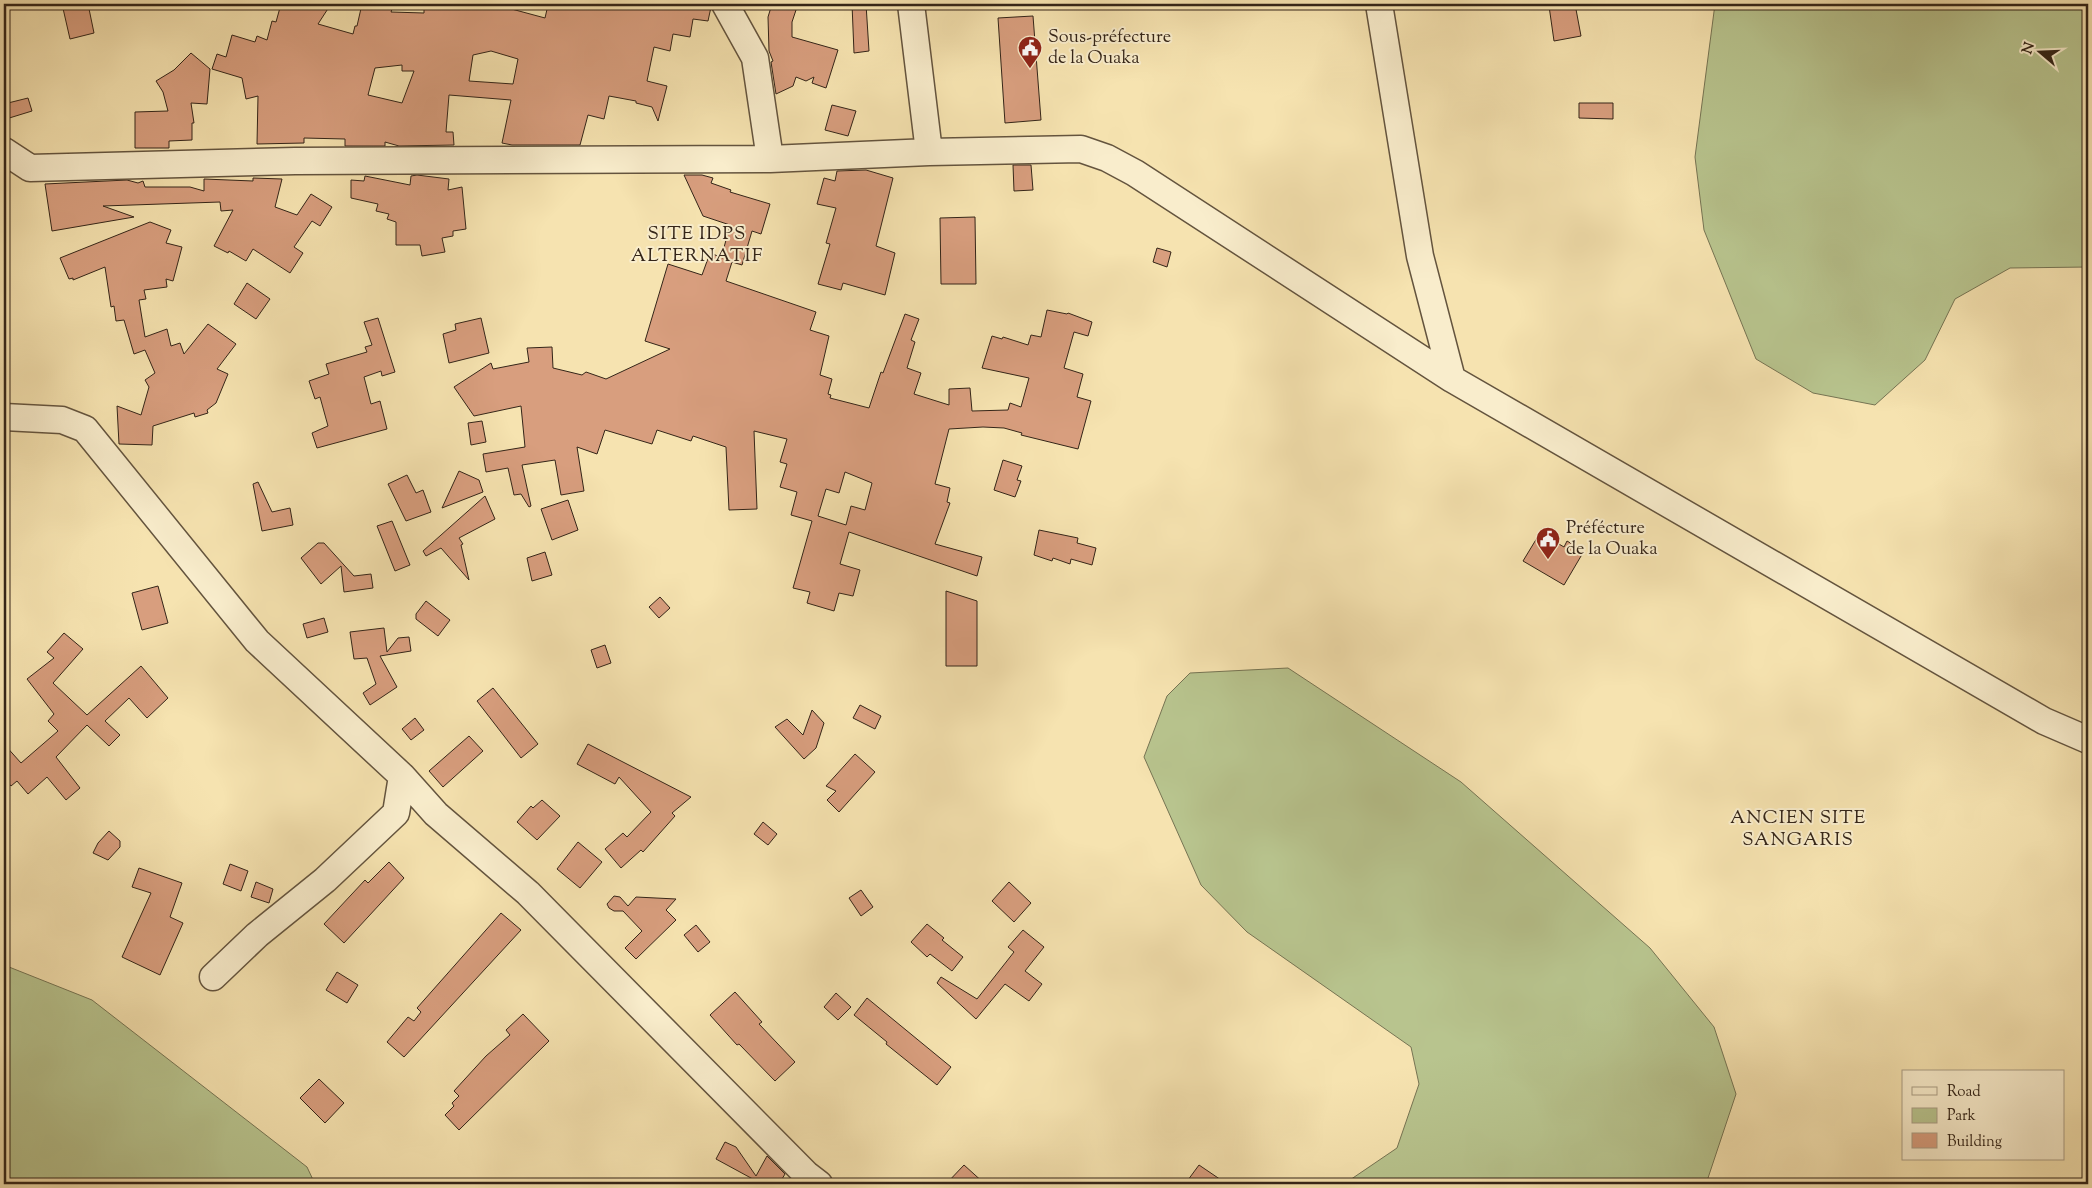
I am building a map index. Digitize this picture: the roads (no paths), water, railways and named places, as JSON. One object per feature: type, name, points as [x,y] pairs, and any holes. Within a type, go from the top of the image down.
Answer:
[{"type":"street","points":[[725,4],[755,58],[770,159]]},
{"type":"street","points":[[911,4],[929,152]]},
{"type":"street","points":[[1379,4],[1420,256],[1452,379]]},
{"type":"street","points":[[4,151],[30,168],[305,160],[770,159],[1080,148],[1108,158],[1135,172],[1452,379],[2044,722],[2088,740]]},
{"type":"street","points":[[4,417],[62,420],[85,429],[257,641],[402,776],[436,814],[528,893],[710,1078],[806,1174],[819,1184]]},
{"type":"street","points":[[212,977],[257,935],[325,880],[396,813],[402,776]]},
{"type":"place","name":"Sous-préfecture de la Ouaka","points":[[1030,69]]},
{"type":"place","name":"Préfécture de la Ouaka","points":[[1548,560]]},
{"type":"district","name":"SITE IDPS ALTERNATIF","points":[[697,245]]},
{"type":"district","name":"ANCIEN SITE SANGARIS","points":[[1798,829]]}]
